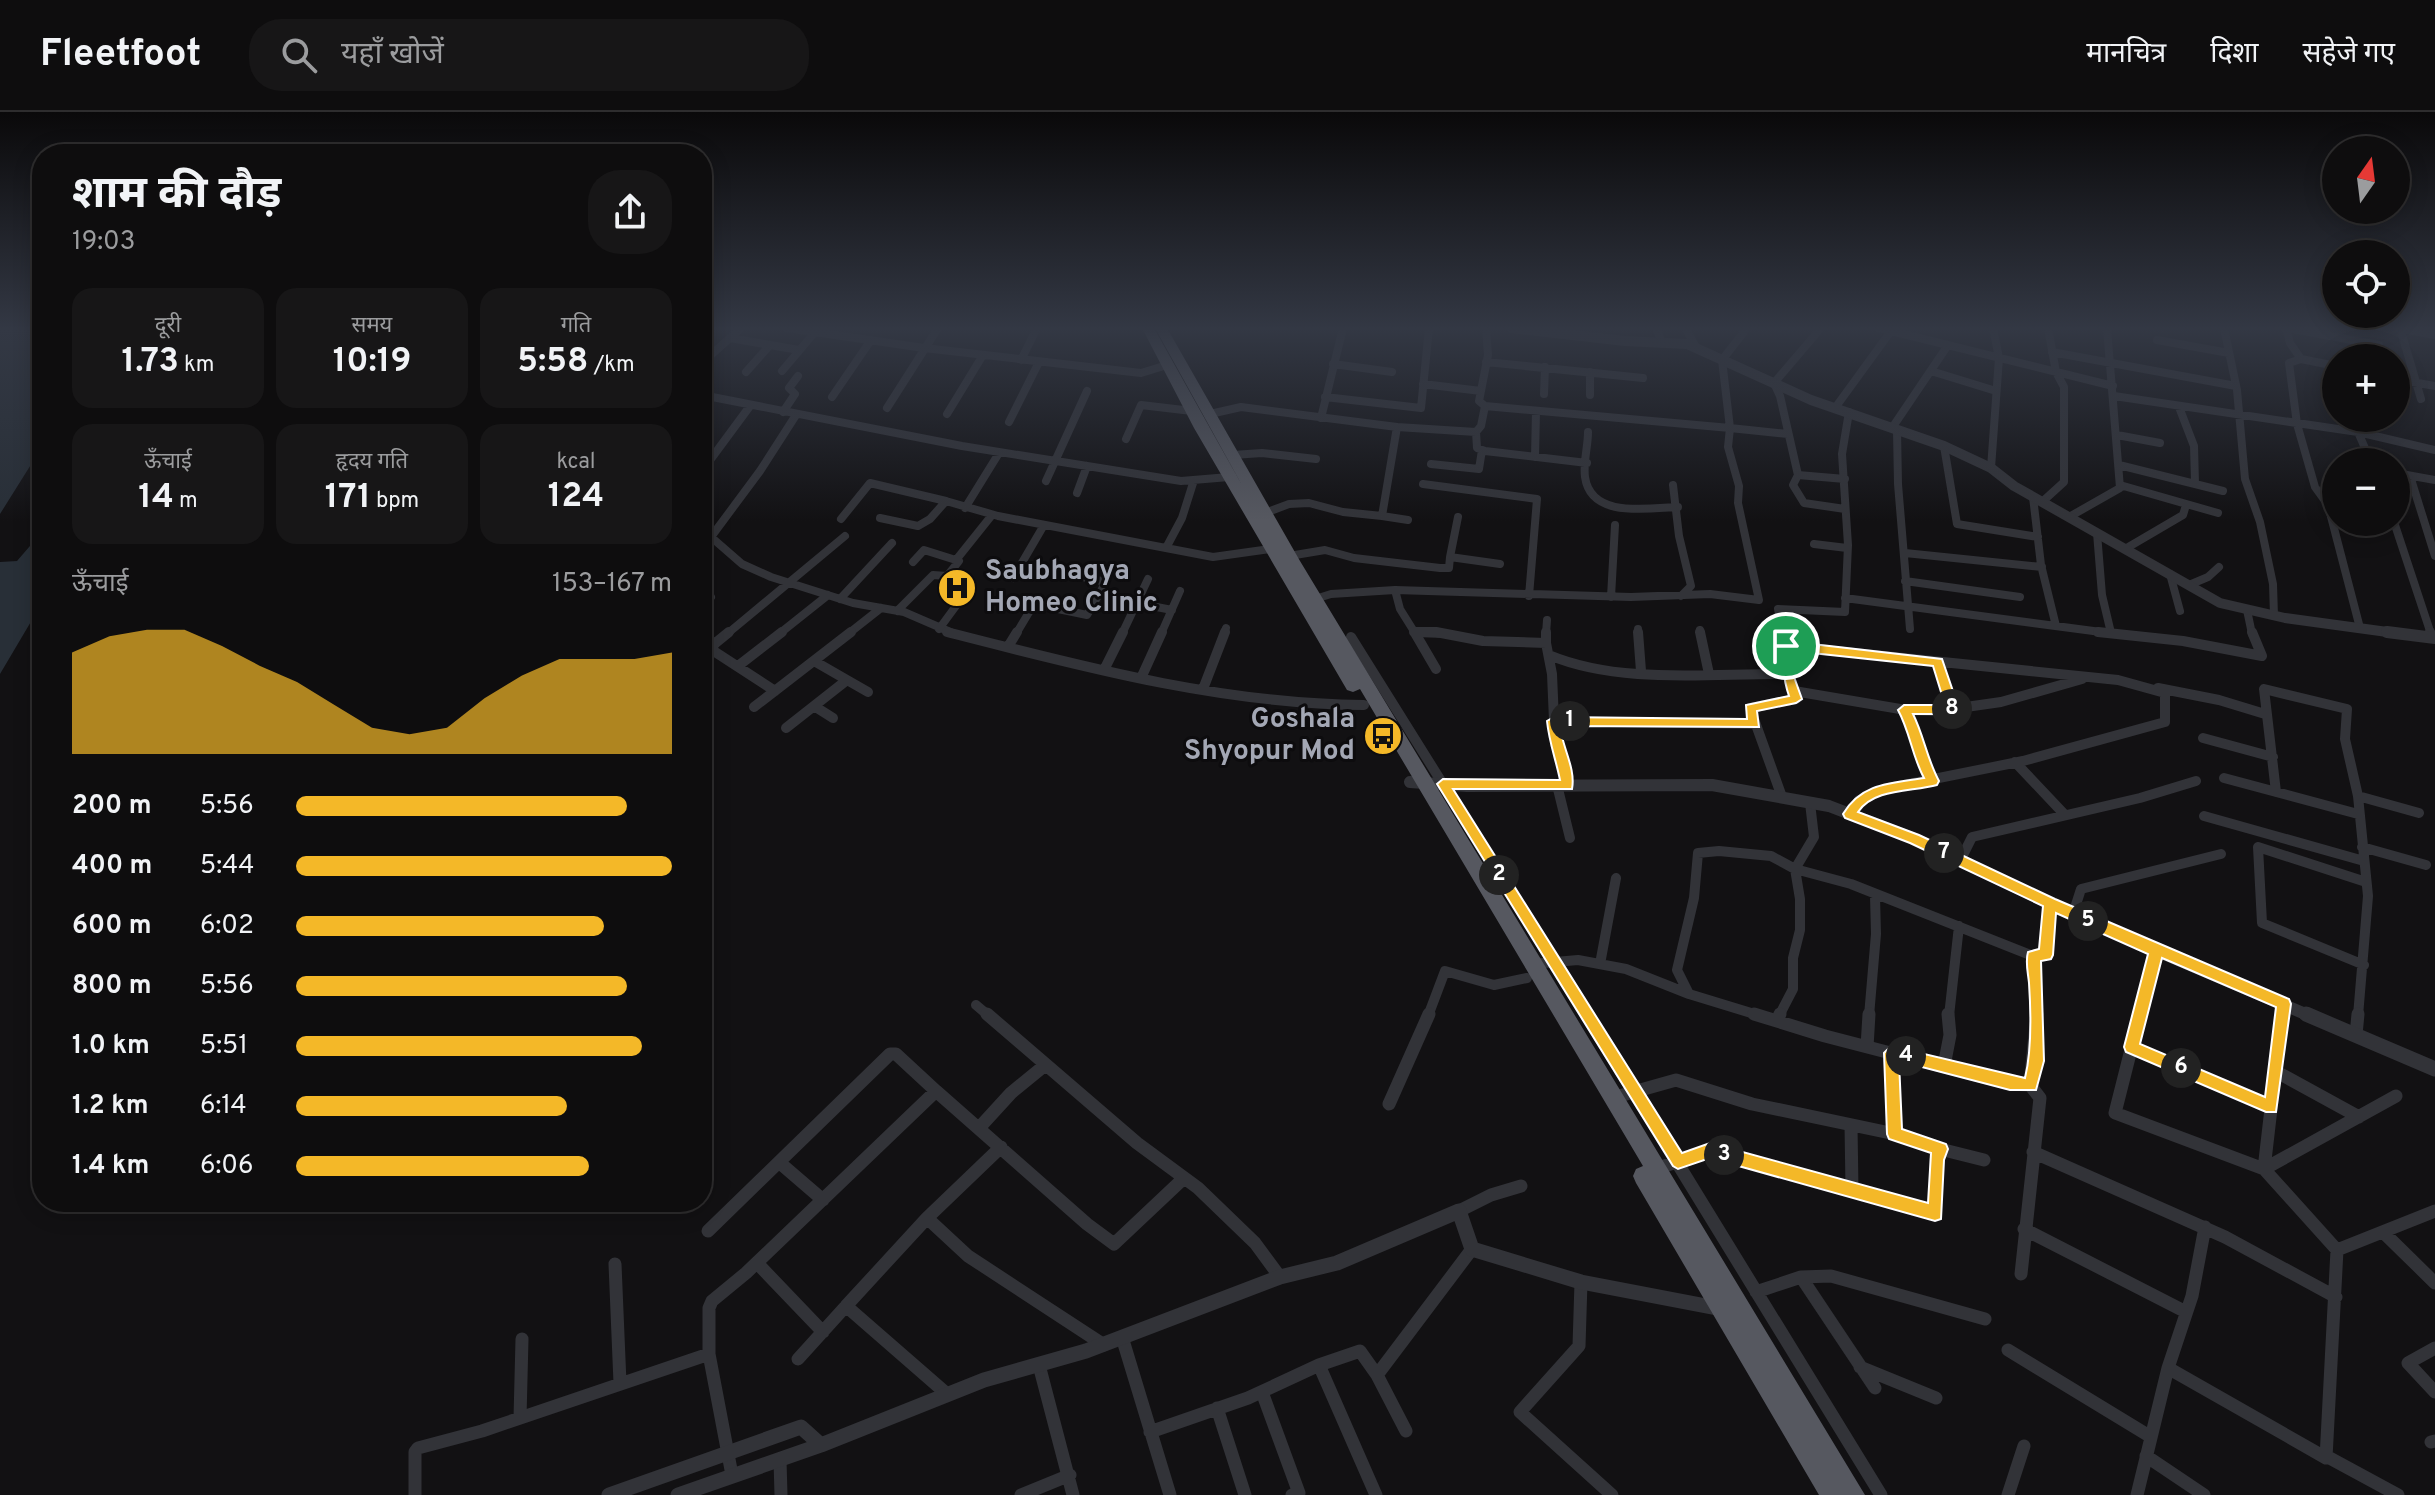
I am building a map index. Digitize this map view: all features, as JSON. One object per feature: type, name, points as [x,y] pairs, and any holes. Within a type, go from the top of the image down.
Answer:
[{"type":"highway","points":[[1182,393],[1270,549],[1364,705],[1426,782]]},
{"type":"highway","points":[[1198,393],[1289,556],[1852,1495]]},
{"type":"highway","points":[[1537,968],[1722,1309],[1833,1495]]},
{"type":"street","points":[[783,412],[794,393]]},
{"type":"street","points":[[832,397],[835,393]]},
{"type":"street","points":[[887,408],[897,393]]},
{"type":"street","points":[[947,414],[960,393]]},
{"type":"street","points":[[1009,422],[1024,393]]},
{"type":"street","points":[[1046,481],[1086,393]]},
{"type":"street","points":[[1321,418],[1326,393]]},
{"type":"street","points":[[1419,428],[1422,393]]},
{"type":"street","points":[[1481,393],[1479,401],[1485,406],[1788,434]]},
{"type":"street","points":[[1315,599],[1331,594],[1395,590],[1529,596],[1710,594],[1759,600],[1738,503],[1739,486],[1728,447],[1730,409],[1727,393]]},
{"type":"street","points":[[1778,393],[1798,475],[1793,485],[1804,503],[1845,509]]},
{"type":"street","points":[[1797,393],[1944,446],[1991,468],[2038,499],[2220,603],[2274,616],[2434,638],[2399,536]]},
{"type":"street","points":[[1835,408],[1846,393]]},
{"type":"street","points":[[1910,629],[1895,429],[1918,393]]},
{"type":"street","points":[[1991,468],[1996,393]]},
{"type":"street","points":[[2038,499],[2064,482],[2064,393]]},
{"type":"street","points":[[2069,517],[2120,488],[2114,393]]},
{"type":"street","points":[[2237,393],[2245,479],[2260,522],[2273,584],[2274,616]]},
{"type":"street","points":[[2293,393],[2297,424],[2315,487],[2328,505],[2338,536],[2360,628]]},
{"type":"street","points":[[2419,393],[2421,399]]},
{"type":"street","points":[[2114,396],[2322,427]]},
{"type":"street","points":[[712,397],[999,453],[1181,481],[1229,477]]},
{"type":"street","points":[[1325,397],[1421,408]]},
{"type":"street","points":[[1126,439],[1141,405],[1192,411]]},
{"type":"street","points":[[712,457],[750,406]]},
{"type":"street","points":[[1485,406],[1481,426],[1476,432],[1477,448],[1587,463]]},
{"type":"street","points":[[1210,414],[1241,407],[1397,427],[1476,432]]},
{"type":"street","points":[[2179,407],[2194,446],[2195,483]]},
{"type":"street","points":[[1535,457],[1536,411]]},
{"type":"street","points":[[1782,797],[1750,708],[1796,699],[1787,674],[1789,659],[1778,609],[1845,612],[1847,548],[1841,449],[1844,420],[1849,412]]},
{"type":"street","points":[[712,535],[760,471],[796,415]]},
{"type":"street","points":[[1382,516],[1397,427]]},
{"type":"street","points":[[1588,432],[1585,473],[1588,493],[1598,503],[1623,507],[1678,507]]},
{"type":"street","points":[[2358,432],[2435,450]]},
{"type":"street","points":[[2358,432],[2365,448]]},
{"type":"street","points":[[2117,435],[2160,443]]},
{"type":"street","points":[[1944,446],[1957,524],[2038,537]]},
{"type":"street","points":[[1431,464],[1479,469],[1482,450]]},
{"type":"street","points":[[965,508],[999,453]]},
{"type":"street","points":[[1233,455],[1262,453],[1316,459]]},
{"type":"street","points":[[2119,465],[2223,491]]},
{"type":"street","points":[[1077,493],[1087,466]]},
{"type":"street","points":[[1798,475],[1845,479]]},
{"type":"street","points":[[2435,480],[2410,476],[2435,556]]},
{"type":"street","points":[[1166,548],[1182,518],[1194,480]]},
{"type":"street","points":[[841,519],[870,483],[992,515],[1213,557],[1270,549]]},
{"type":"street","points":[[1423,484],[1537,499],[1529,596]]},
{"type":"street","points":[[1673,485],[1679,536],[1691,586],[1681,596]]},
{"type":"street","points":[[2120,485],[2218,513]]},
{"type":"street","points":[[2038,499],[2042,567],[2056,626]]},
{"type":"street","points":[[880,518],[918,526],[930,519],[946,501]]},
{"type":"street","points":[[1265,513],[1289,504],[1309,503],[1343,512],[1408,520]]},
{"type":"street","points":[[2125,549],[2183,515],[2186,505]]},
{"type":"street","points":[[956,560],[992,515]]},
{"type":"street","points":[[1289,556],[1325,550],[1354,558],[1449,568],[1458,517]]},
{"type":"street","points":[[1013,578],[1044,525]]},
{"type":"street","points":[[1611,597],[1615,525]]},
{"type":"street","points":[[2097,533],[2102,595],[2111,633]]},
{"type":"street","points":[[712,647],[845,536]]},
{"type":"street","points":[[712,538],[742,564],[840,599],[897,611],[939,629],[1203,689],[1315,706],[1364,705]]},
{"type":"street","points":[[840,599],[892,543]]},
{"type":"street","points":[[1814,544],[1847,548]]},
{"type":"street","points":[[913,562],[924,550],[956,560]]},
{"type":"street","points":[[1905,553],[2042,567]]},
{"type":"street","points":[[1450,557],[1500,564]]},
{"type":"street","points":[[897,611],[933,575],[947,576],[959,561],[956,560]]},
{"type":"street","points":[[2189,585],[2208,577],[2219,567]]},
{"type":"street","points":[[1009,645],[1034,604],[1087,615],[1106,582],[1051,570]]},
{"type":"street","points":[[2170,574],[2180,611]]},
{"type":"street","points":[[1105,668],[1148,579]]},
{"type":"street","points":[[1905,581],[2020,597]]},
{"type":"street","points":[[1395,590],[1400,609],[1436,669]]},
{"type":"street","points":[[1142,676],[1180,591]]},
{"type":"street","points":[[738,666],[828,595]]},
{"type":"street","points":[[939,629],[964,595]]},
{"type":"street","points":[[1845,598],[2183,641],[2262,656],[2254,642],[2247,610]]},
{"type":"street","points":[[1136,603],[1172,610]]},
{"type":"street","points":[[754,707],[881,608]]},
{"type":"street","points":[[1547,620],[1546,643],[1555,744],[1563,761],[1562,785],[1570,838]]},
{"type":"street","points":[[1203,689],[1226,628]]},
{"type":"street","points":[[1638,629],[1641,671]]},
{"type":"street","points":[[1700,630],[1709,674]]},
{"type":"street","points":[[1415,633],[1436,632],[1483,641],[1546,643]]},
{"type":"street","points":[[1351,637],[1426,782],[1712,785],[1782,797],[1850,814],[2156,951],[2435,1069]]},
{"type":"street","points":[[1786,646],[2088,677],[2219,700],[2265,714]]},
{"type":"street","points":[[712,651],[775,691]]},
{"type":"street","points":[[1549,655],[1563,664],[1641,671],[1787,674]]},
{"type":"street","points":[[814,661],[868,692]]},
{"type":"street","points":[[1938,662],[1953,709]]},
{"type":"street","points":[[1794,691],[1842,702],[1872,703],[1904,710],[1953,709],[1999,703],[2088,677]]},
{"type":"street","points":[[786,728],[847,680]]},
{"type":"street","points":[[1850,814],[1859,800],[1884,789],[2015,762],[2165,722],[2165,693],[2152,687]]},
{"type":"street","points":[[2276,792],[2264,689],[2347,709],[2345,739],[2358,796],[2366,882],[2364,965],[2356,1035]]},
{"type":"street","points":[[814,706],[833,718]]},
{"type":"street","points":[[1904,710],[1932,781]]},
{"type":"street","points":[[1554,721],[1754,724]]},
{"type":"street","points":[[2203,738],[2273,757]]},
{"type":"street","points":[[2015,762],[2065,815]]},
{"type":"street","points":[[2224,778],[2358,814]]},
{"type":"street","points":[[1960,861],[1972,837],[2196,781]]},
{"type":"street","points":[[2358,796],[2419,813]]},
{"type":"street","points":[[1777,1021],[1793,989],[1793,958],[1800,930],[1800,899],[1795,869],[1814,837],[1810,803]]},
{"type":"street","points":[[2204,816],[2364,861]]},
{"type":"street","points":[[2364,965],[2262,923],[2258,847],[2366,882]]},
{"type":"street","points":[[2362,847],[2426,865]]},
{"type":"street","points":[[1689,994],[1677,970],[1690,928],[1699,880],[1698,853],[1719,851],[1771,856],[1795,869],[1851,884],[2033,956],[2046,955],[2050,903]]},
{"type":"street","points":[[2073,914],[2081,889],[2221,854]]},
{"type":"street","points":[[1600,964],[1616,878]]},
{"type":"street","points":[[1867,1047],[1874,951],[1879,930],[1875,896]]},
{"type":"street","points":[[1944,1066],[1950,1035],[1948,1008],[1959,926]]},
{"type":"street","points":[[2156,951],[2115,1113],[2264,1169],[2337,1250],[2326,1456]]},
{"type":"street","points":[[2030,1085],[2037,1061],[2033,956]]},
{"type":"street","points":[[1389,1104],[1425,1025],[1445,971],[1494,985],[1537,968],[1578,960],[1626,969],[1689,994],[1867,1047],[2010,1084],[2030,1085],[2040,1098],[2021,1274]]},
{"type":"street","points":[[1537,968],[1634,1091],[1881,1495]]},
{"type":"street","points":[[2264,1169],[2283,1004]]},
{"type":"street","points":[[976,1005],[1044,1066],[1184,1178],[1255,1243],[1280,1277]]},
{"type":"street","points":[[2131,1047],[2271,1107]]},
{"type":"street","points":[[708,1231],[891,1053],[1114,1244],[1184,1178]]},
{"type":"street","points":[[1891,1053],[1895,1134]]},
{"type":"street","points":[[979,1128],[1011,1093],[1044,1066]]},
{"type":"street","points":[[2275,1071],[2359,1117]]},
{"type":"street","points":[[1612,1098],[1676,1080],[1752,1104],[1895,1134],[1984,1160]]},
{"type":"street","points":[[732,1475],[709,1354],[712,1301],[757,1263],[936,1091]]},
{"type":"street","points":[[2264,1169],[2396,1096]]},
{"type":"street","points":[[1851,1125],[1852,1190]]},
{"type":"street","points":[[798,1359],[927,1218],[1001,1147]]},
{"type":"street","points":[[1654,1169],[1710,1150],[1935,1213],[1936,1160],[1940,1149]]},
{"type":"street","points":[[2033,1152],[2205,1227],[2295,1271],[2336,1297]]},
{"type":"street","points":[[780,1163],[823,1200]]},
{"type":"street","points":[[678,1495],[821,1445],[947,1394],[1104,1345],[1280,1277],[1337,1263],[1407,1236],[1491,1195],[1521,1186]]},
{"type":"street","points":[[1459,1211],[1472,1249]]},
{"type":"street","points":[[2337,1250],[2435,1211]]},
{"type":"street","points":[[927,1218],[968,1256],[1104,1345]]},
{"type":"street","points":[[2137,1495],[2168,1368],[2186,1312],[2205,1227]]},
{"type":"street","points":[[2024,1229],[2186,1312]]},
{"type":"street","points":[[2383,1232],[2435,1283]]},
{"type":"street","points":[[1472,1249],[1581,1282],[1722,1309]]},
{"type":"street","points":[[1377,1375],[1472,1249]]},
{"type":"street","points":[[757,1263],[823,1332]]},
{"type":"street","points":[[615,1264],[620,1383]]},
{"type":"street","points":[[1756,1292],[1801,1277],[1831,1276],[1985,1319]]},
{"type":"street","points":[[1801,1277],[1875,1388]]},
{"type":"street","points":[[1581,1282],[1579,1346],[1520,1412],[1612,1495]]},
{"type":"street","points":[[846,1306],[947,1394]]},
{"type":"street","points":[[1122,1337],[1170,1495]]},
{"type":"street","points":[[520,1418],[522,1339]]},
{"type":"street","points":[[2435,1348],[2408,1363],[2435,1392]]},
{"type":"street","points":[[2008,1350],[2151,1437]]},
{"type":"street","points":[[1150,1432],[1262,1392],[1319,1365],[1360,1351],[1377,1375],[1406,1431]]},
{"type":"street","points":[[415,1495],[415,1452],[418,1448],[520,1418],[709,1354]]},
{"type":"street","points":[[1039,1365],[1073,1495]]},
{"type":"street","points":[[1319,1365],[1376,1495]]},
{"type":"street","points":[[1860,1367],[1936,1398]]},
{"type":"street","points":[[2168,1368],[2326,1458],[2398,1495]]},
{"type":"street","points":[[1262,1392],[1299,1493],[1292,1495]]},
{"type":"street","points":[[1217,1408],[1245,1495]]},
{"type":"street","points":[[609,1495],[801,1427],[821,1445]]},
{"type":"street","points":[[2008,1495],[2024,1446]]},
{"type":"street","points":[[2146,1456],[2204,1495]]},
{"type":"street","points":[[780,1460],[781,1495]]},
{"type":"street","points":[[1021,1495],[1070,1475]]},
{"type":"shaded area","points":[[0,393],[32,393],[32,463],[0,514]]},
{"type":"shaded area","points":[[32,544],[32,620],[0,674],[0,562],[17,561]]},
{"type":"place","name":"Saubhagya Homeo Clinic","points":[[957,588]]},
{"type":"place","name":"Goshala Shyopur Mod","points":[[1383,736]]},
{"type":"route","points":[[1786,646],[1789,659],[1787,674],[1796,699],[1750,708],[1754,724],[1554,721],[1555,744],[1563,761],[1567,785],[1443,784],[1678,1161],[1710,1150],[1935,1213],[1936,1160],[1940,1149],[1895,1134],[1891,1053],[2010,1084],[2030,1085],[2037,1061],[2033,956],[2046,955],[2050,903],[2283,1004],[2271,1107],[2131,1047],[2156,951],[2091,923],[2050,903],[1915,839],[1850,814],[1859,800],[1884,789],[1932,781],[1904,710],[1953,709],[1938,662],[1786,646]]}]
